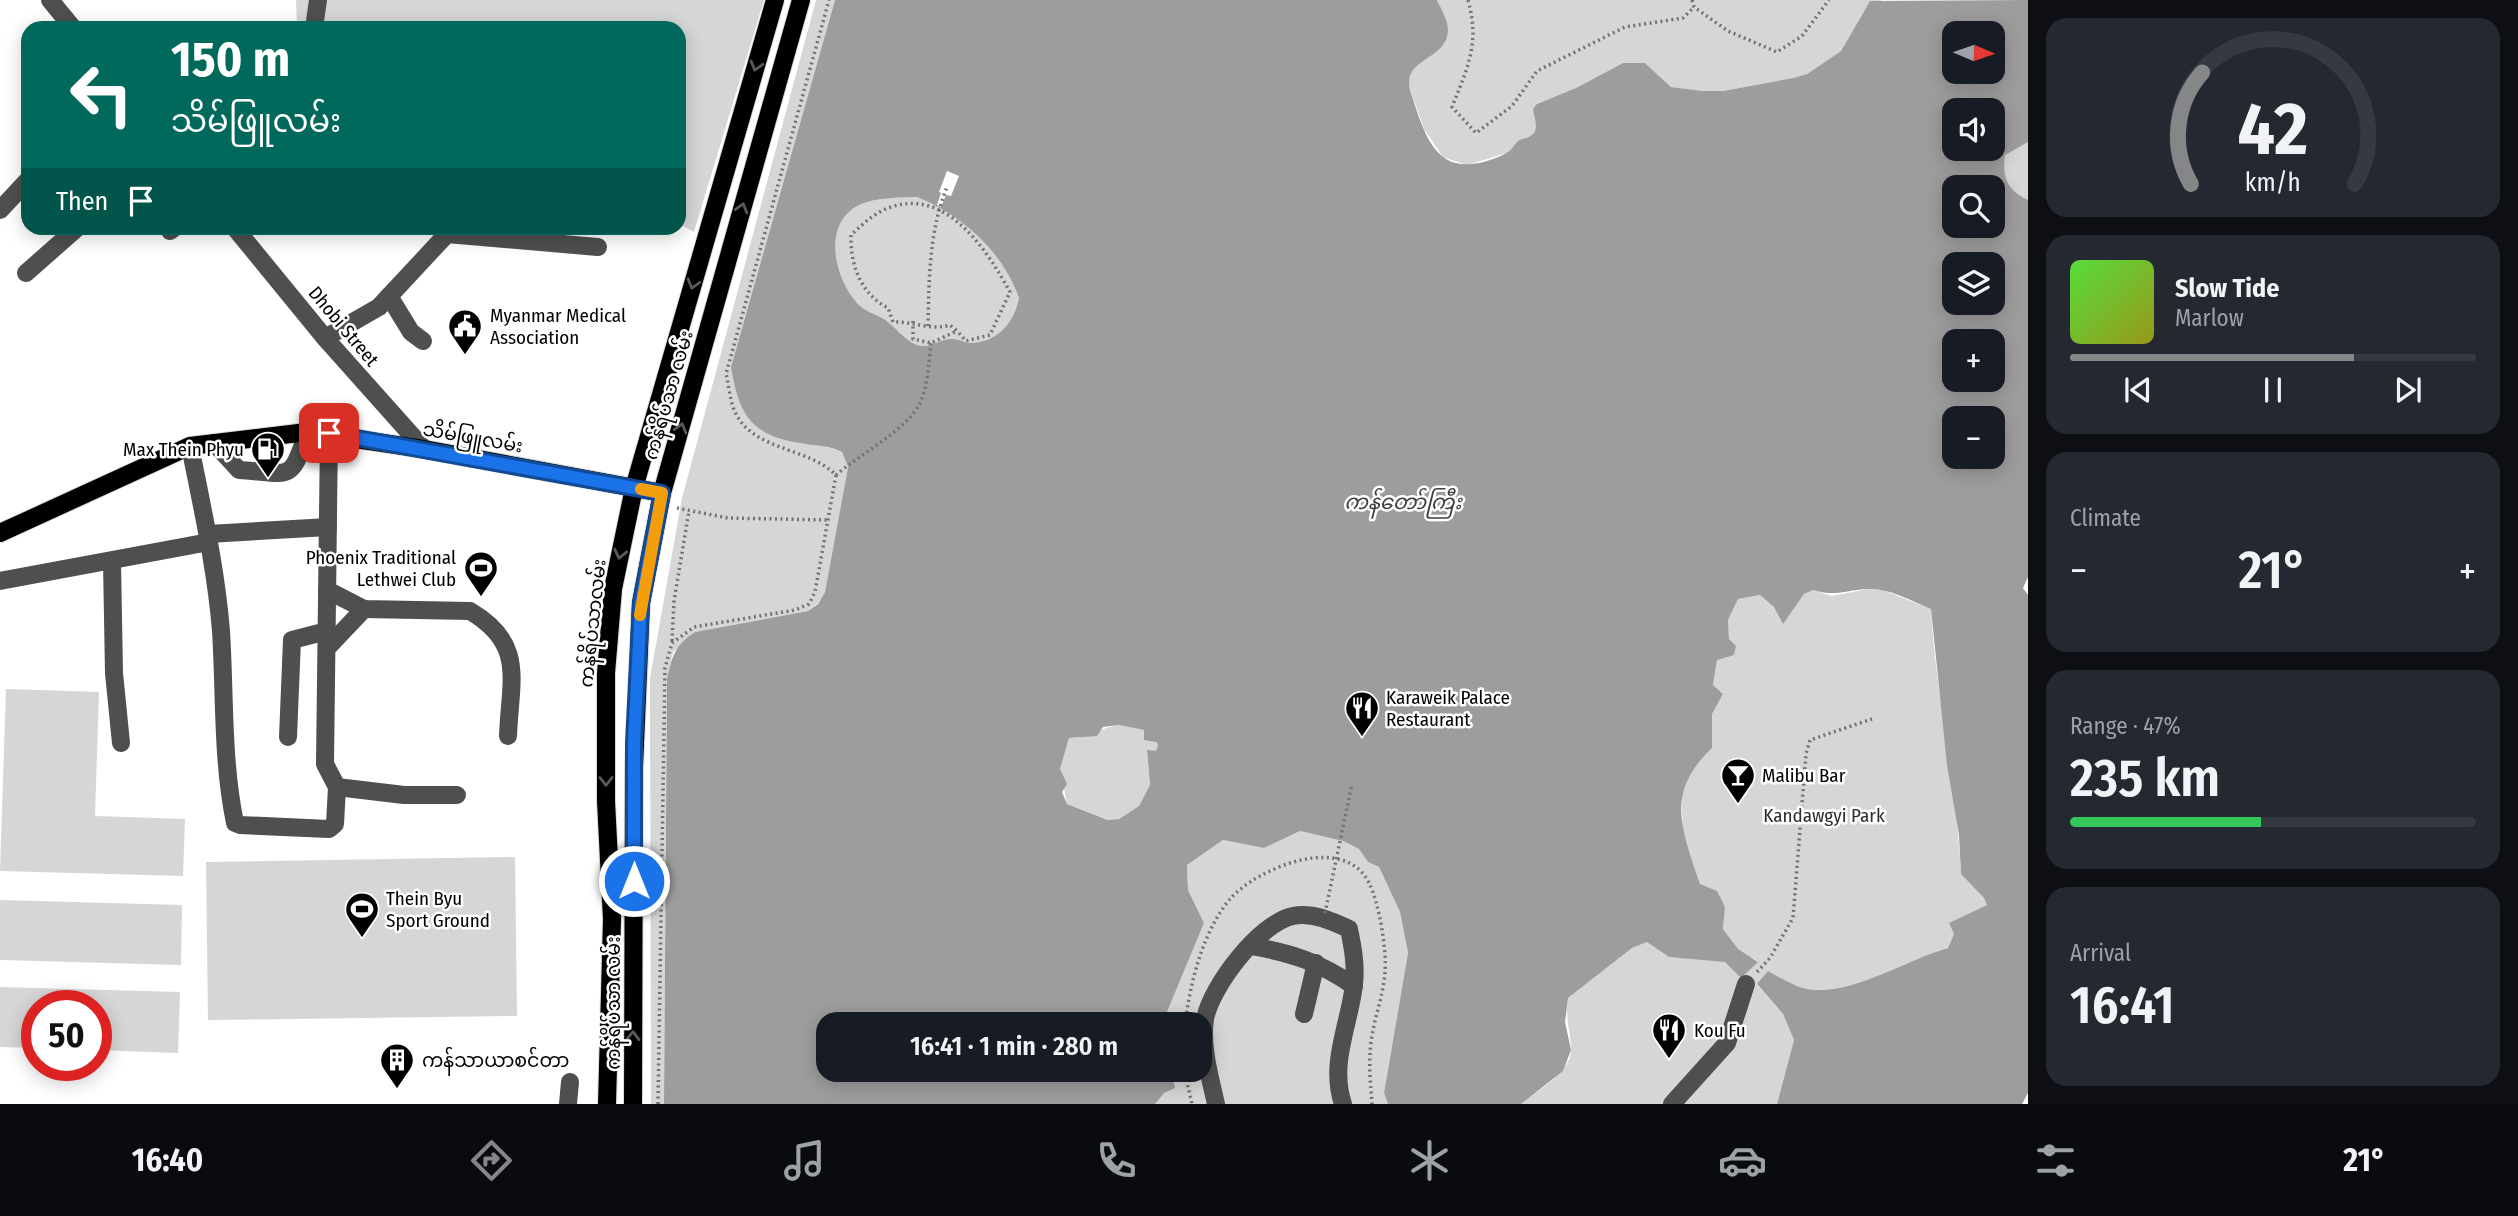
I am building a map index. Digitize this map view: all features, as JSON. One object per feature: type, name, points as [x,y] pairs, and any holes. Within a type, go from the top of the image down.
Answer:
[{"type":"main road","name":"ကန်ရိပ်သာလမ်း","points":[[607,1104],[612,919],[606,801],[606,673],[613,589],[634,488],[775,0]]},
{"type":"main road","name":"ကန်ရိပ်သာ လမ်း","points":[[633,1104],[636,670],[641,603],[662,493],[801,0]]},
{"type":"main road","name":"သိမ်ဖြူလမ်း","points":[[0,533],[190,446],[307,432],[329,433],[424,449],[662,493]]},
{"type":"street","points":[[50,0],[67,21]]},
{"type":"street","points":[[315,21],[318,0]]},
{"type":"street","points":[[0,210],[21,188]]},
{"type":"street","points":[[26,273],[69,235]]},
{"type":"street","name":"Dhobi Street","points":[[241,235],[325,338],[424,449]]},
{"type":"street","points":[[325,338],[379,307],[446,235]]},
{"type":"street","points":[[459,235],[598,247]]},
{"type":"street","points":[[389,296],[411,332],[424,341]]},
{"type":"street","points":[[214,443],[239,470],[285,473],[297,465],[307,432]]},
{"type":"street","points":[[190,446],[209,538],[220,628],[228,790],[235,822],[240,825],[329,829],[335,824],[337,787],[325,764],[329,433]]},
{"type":"street","points":[[0,581],[112,562],[209,538],[328,527]]},
{"type":"street","points":[[112,562],[114,673],[121,743]]},
{"type":"street","points":[[327,590],[364,609],[470,611],[500,633],[511,654],[508,736]]},
{"type":"street","points":[[288,737],[292,640],[327,639],[364,609]]},
{"type":"street","points":[[337,787],[404,795],[457,795]]},
{"type":"street","points":[[1216,1104],[1204,1050],[1206,1018],[1223,976],[1275,924],[1293,916],[1324,917],[1349,929],[1355,954],[1353,986],[1341,1034],[1339,1093],[1343,1104]]},
{"type":"street","points":[[1251,946],[1282,951],[1316,963],[1353,986]]},
{"type":"street","points":[[1304,1014],[1316,963]]},
{"type":"street","points":[[1672,1104],[1727,1043],[1746,984]]},
{"type":"street","points":[[568,1104],[570,1082]]},
{"type":"path","points":[[829,0],[726,374],[736,414],[759,439],[825,464],[836,475]]},
{"type":"path","points":[[1468,0],[1473,18],[1473,54],[1452,107],[1476,133],[1512,106],[1537,72],[1625,27],[1682,18],[1694,7]]},
{"type":"path","points":[[1692,0],[1694,7],[1728,31],[1777,52],[1802,36],[1829,0]]},
{"type":"path","points":[[928,326],[929,273],[938,209],[947,187]]},
{"type":"path","points":[[916,202],[938,209],[968,231],[999,271],[1010,292],[990,335],[966,341],[950,325],[928,326],[914,321],[892,322],[888,308],[870,299],[850,254],[851,234],[873,216],[891,207],[916,202]]},
{"type":"path","points":[[914,321],[910,335],[913,339],[931,344],[957,331]]},
{"type":"path","points":[[672,643],[694,627],[795,610],[809,604],[815,592],[836,475],[892,432],[920,403],[931,344]]},
{"type":"path","points":[[662,493],[675,508],[689,511],[757,520],[828,520]]},
{"type":"path","points":[[658,1104],[663,697],[665,668],[672,643],[674,601],[689,511]]},
{"type":"path","points":[[1770,958],[1793,918],[1806,754],[1810,740],[1872,719]]},
{"type":"path","points":[[1325,913],[1352,784]]},
{"type":"path","points":[[1187,1082],[1192,1104]]},
{"type":"green space","points":[[296,0],[764,0],[694,232],[686,228],[686,21],[297,21]]},
{"type":"green space","points":[[816,0],[835,0],[731,367],[800,443],[842,452],[848,467],[825,592],[818,603],[808,611],[695,632],[673,652],[667,679],[664,1104],[651,1104],[650,678],[682,498]]},
{"type":"green space","points":[[1437,0],[1881,0],[1881,3],[1870,1],[1841,51],[1807,74],[1723,91],[1703,91],[1671,87],[1645,63],[1623,63],[1576,88],[1537,104],[1537,127],[1532,135],[1516,142],[1510,152],[1467,165],[1443,157],[1424,129],[1408,83],[1412,69],[1427,57],[1446,20]]},
{"type":"green space","points":[[2028,142],[2028,200],[2015,192],[2007,182],[2005,154]]},
{"type":"green space","points":[[917,197],[965,224],[991,250],[1012,281],[1019,298],[1017,307],[1008,324],[995,336],[979,342],[948,339],[927,346],[917,345],[884,319],[863,308],[849,292],[842,279],[835,251],[840,225],[847,214],[859,205],[873,201]]},
{"type":"green space","name":"Kandawgyi Park","points":[[1868,589],[1883,590],[1931,609],[1961,874],[1984,898],[1987,905],[1950,923],[1954,934],[1948,948],[1854,984],[1834,989],[1816,989],[1794,985],[1768,971],[1757,985],[1783,1014],[1794,1040],[1777,1104],[1521,1104],[1553,1080],[1570,1056],[1568,998],[1632,948],[1647,942],[1670,957],[1758,961],[1738,950],[1723,929],[1725,907],[1700,884],[1683,831],[1681,790],[1694,765],[1712,748],[1712,714],[1723,694],[1713,685],[1717,660],[1729,639],[1728,620],[1738,599],[1760,595],[1774,607],[1813,590],[1832,596]]},
{"type":"green space","points":[[6,689],[99,692],[95,816],[185,819],[183,876],[0,871]]},
{"type":"green space","points":[[1119,725],[1145,730],[1158,745],[1156,751],[1147,751],[1150,785],[1139,806],[1119,819],[1109,820],[1067,804],[1060,769],[1069,738],[1083,737]]},
{"type":"green space","points":[[1300,831],[1343,841],[1359,849],[1368,862],[1379,867],[1400,912],[1408,953],[1384,1093],[1388,1104],[1155,1104],[1171,1082],[1212,1082],[1212,1012],[1167,1012],[1204,923],[1188,890],[1187,865],[1223,840],[1264,848]]},
{"type":"green space","name":"Thein Byu Sport Ground","points":[[515,857],[517,1016],[208,1020],[206,862]]},
{"type":"green space","points":[[0,900],[182,905],[181,965],[0,960]]},
{"type":"green space","points":[[0,987],[108,990],[21,990],[21,1048],[0,1047]]},
{"type":"green space","points":[[112,990],[180,992],[178,1053],[112,1051]]},
{"type":"water","name":"ကန်တော်ကြီး","points":[[835,0],[1437,0],[1448,26],[1446,40],[1412,72],[1409,81],[1411,93],[1433,146],[1446,159],[1469,164],[1501,156],[1518,141],[1533,134],[1536,125],[1533,109],[1537,104],[1576,88],[1623,63],[1645,63],[1671,87],[1723,91],[1807,74],[1841,51],[1870,1],[2028,0],[2028,142],[2005,155],[2005,98],[1942,98],[1942,161],[2004,161],[2005,175],[1942,175],[1942,238],[2005,238],[2005,176],[2015,192],[2028,200],[2028,577],[2023,588],[2028,595],[2028,1093],[2022,1104],[1777,1104],[1794,1040],[1783,1014],[1757,984],[1768,971],[1797,986],[1815,990],[1853,985],[1948,948],[1954,934],[1949,923],[1987,905],[1984,898],[1961,874],[1959,835],[1947,765],[1931,609],[1892,593],[1868,589],[1835,593],[1813,590],[1804,594],[1783,624],[1774,607],[1760,595],[1738,599],[1728,620],[1729,639],[1736,646],[1734,655],[1717,660],[1713,685],[1723,694],[1712,714],[1712,748],[1687,781],[1681,812],[1683,828],[1700,884],[1717,891],[1725,907],[1723,929],[1738,949],[1758,962],[1741,978],[1725,962],[1669,957],[1647,942],[1632,948],[1568,998],[1565,1022],[1571,1050],[1563,1071],[1521,1104],[1388,1104],[1384,1093],[1408,953],[1400,912],[1379,867],[1368,862],[1359,849],[1343,841],[1300,831],[1264,848],[1223,840],[1187,865],[1188,890],[1204,923],[1167,1012],[816,1012],[816,1082],[1174,1082],[1175,1088],[1164,1093],[1155,1104],[664,1104],[667,679],[671,664],[675,652],[695,632],[808,611],[818,604],[825,592],[848,467],[842,452],[783,439],[758,428],[743,410],[731,367]],"holes":[[[917,197],[965,224],[991,250],[1012,281],[1019,298],[1017,307],[1008,324],[995,336],[979,342],[948,339],[927,346],[917,345],[884,319],[860,306],[849,292],[842,279],[835,251],[840,225],[847,214],[866,202]],[[1119,725],[1144,730],[1144,740],[1156,742],[1158,745],[1156,751],[1147,750],[1150,785],[1139,806],[1119,819],[1108,820],[1067,804],[1062,792],[1067,784],[1060,769],[1069,738],[1097,736],[1103,727]]]},
{"type":"pier","points":[[947,171],[959,176],[951,196],[946,195],[941,207],[937,205],[941,193],[939,192]]},
{"type":"slow traffic","points":[[640,615],[662,493],[641,489]]},
{"type":"place","name":"Myanmar Medical Association","points":[[465,356]]},
{"type":"place","name":"Max Thein Phyu","points":[[268,479]]},
{"type":"place","name":"Phoenix Traditional Lethwei Club","points":[[481,598]]},
{"type":"place","name":"Karaweik Palace Restaurant","points":[[1362,738]]},
{"type":"place","name":"Malibu Bar","points":[[1738,805]]},
{"type":"place","name":"Thein Byu Sport Ground","points":[[362,939]]},
{"type":"place","name":"Kou Fu","points":[[1669,1060]]},
{"type":"place","name":"ကန်သာယာစင်တာ","points":[[397,1090]]},
{"type":"route","points":[[329,433],[662,493],[641,603],[636,670],[634,881]]}]
